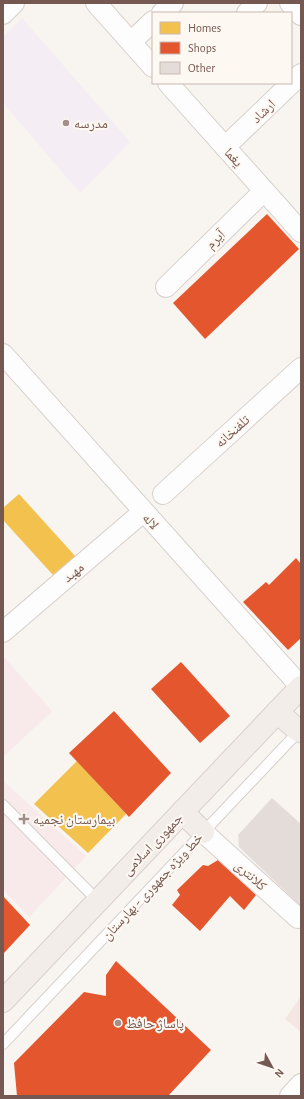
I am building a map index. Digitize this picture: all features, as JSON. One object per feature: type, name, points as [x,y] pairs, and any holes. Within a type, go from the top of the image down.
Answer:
[{"type":"main road","name":"جمهوری اسلامی","points":[[3,1001],[301,687]]},
{"type":"main road","points":[[277,712],[300,731]]},
{"type":"main road","points":[[182,812],[203,832]]},
{"type":"street","points":[[3,14],[14,3]]},
{"type":"street","points":[[96,3],[152,66]]},
{"type":"street","points":[[163,12],[173,3]]},
{"type":"street","points":[[248,12],[257,3]]},
{"type":"street","points":[[290,3],[301,15]]},
{"type":"street","points":[[131,42],[152,22]]},
{"type":"street","name":"ارشاد","points":[[225,147],[298,82]]},
{"type":"street","name":"یغما","points":[[169,84],[301,232]]},
{"type":"street","name":"آیرم","points":[[166,287],[264,191]]},
{"type":"street","name":"لاله","points":[[3,354],[301,687]]},
{"type":"street","name":"تلفنخانه","points":[[163,494],[301,368]]},
{"type":"street","name":"مهبد","points":[[3,632],[143,512]]},
{"type":"street","name":"کلانتری","points":[[203,832],[298,918]]},
{"type":"street","points":[[290,1096],[301,1084]]},
{"type":"lane","name":"خط ویژه جمهوری - بهارستان","points":[[3,1044],[300,731]]},
{"type":"lane","points":[[3,805],[98,900]]},
{"type":"shaded area","name":"مدرسه","points":[[22,18],[130,142],[80,193],[3,103],[3,37]]},
{"type":"shaded area","points":[[3,656],[52,711],[3,757]]},
{"type":"shaded area","name":"بیمارستان نجمیه","points":[[3,781],[86,856],[29,917],[3,889]]},
{"type":"shaded area","points":[[301,996],[301,1032],[285,1019]]},
{"type":"building: Homes","points":[[19,494],[76,557],[53,575],[3,520],[3,508]]},
{"type":"building: Homes","points":[[77,761],[126,814],[88,853],[34,804]]},
{"type":"building: Shops","points":[[267,214],[299,249],[205,339],[173,303]]},
{"type":"building: Shops","points":[[296,558],[301,564],[301,638],[288,650],[243,602],[266,582],[269,585]]},
{"type":"building: Shops","points":[[181,662],[230,716],[200,743],[151,689]]},
{"type":"building: Shops","points":[[114,711],[171,773],[129,817],[69,753]]},
{"type":"building: Shops","points":[[218,860],[256,895],[244,910],[230,896],[200,931],[172,905],[180,895],[177,890],[203,865],[208,866]]},
{"type":"building: Shops","points":[[3,896],[30,925],[3,954]]},
{"type":"building: Shops","name":"پاساژ حافظ","points":[[116,961],[211,1050],[168,1096],[17,1096],[14,1063],[84,992],[106,996],[106,975]]},
{"type":"building: Other","points":[[272,798],[301,824],[301,906],[239,847],[238,835]]},
{"type":"place","name":"مدرسه","points":[[66,123]]},
{"type":"place","name":"بیمارستان نجمیه","points":[[24,819]]},
{"type":"place","name":"پاساژ حافظ","points":[[118,1023]]}]
